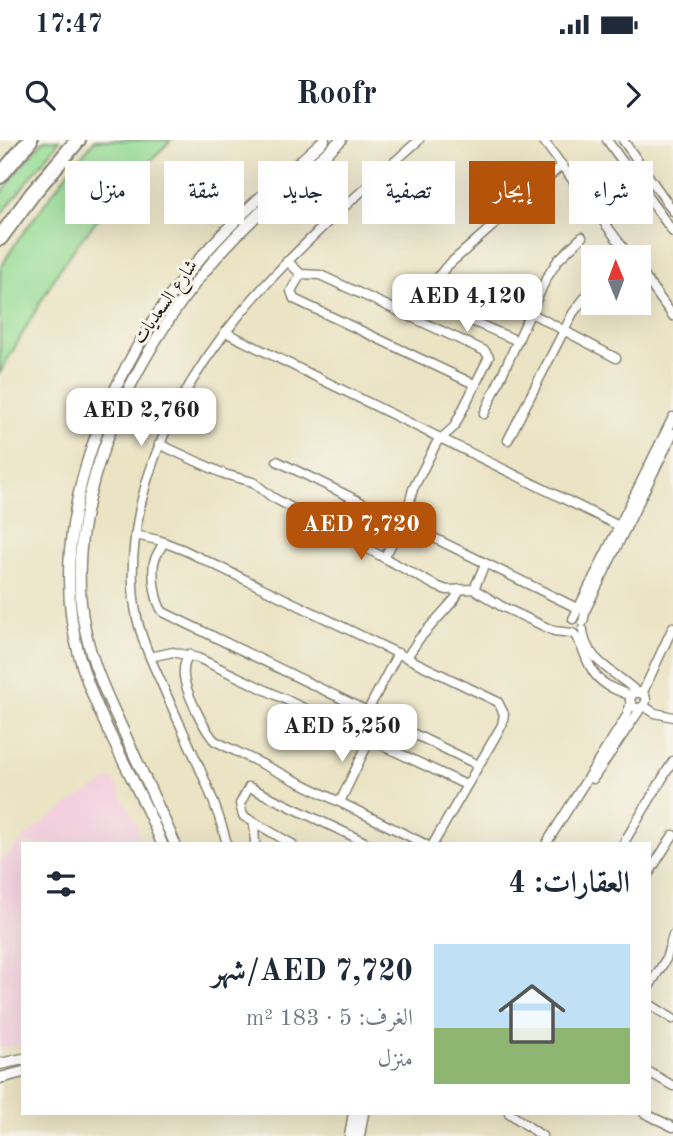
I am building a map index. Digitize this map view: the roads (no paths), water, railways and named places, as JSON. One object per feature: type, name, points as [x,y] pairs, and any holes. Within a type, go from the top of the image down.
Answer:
[{"type":"highway","points":[[0,176],[30,140]]},
{"type":"highway","points":[[0,238],[33,193],[78,140]]},
{"type":"street","name":"شارع السعديات","points":[[161,842],[91,691],[79,656],[70,608],[68,569],[77,497],[99,431],[126,367],[176,288],[230,226],[324,140]]},
{"type":"street","name":"شارع السعديات","points":[[174,842],[100,678],[88,639],[82,608],[80,568],[90,496],[111,432],[129,391],[141,364],[168,320],[207,268],[240,232],[341,140]]},
{"type":"street","points":[[226,842],[214,801],[139,629],[132,568],[135,535],[149,470],[159,444],[188,388],[225,332],[249,302],[287,261],[419,140]]},
{"type":"street","points":[[543,140],[621,245]]},
{"type":"street","points":[[607,140],[673,232]]},
{"type":"street","points":[[623,140],[673,211]]},
{"type":"street","points":[[518,341],[428,302],[429,295],[446,267],[562,164]]},
{"type":"street","points":[[484,414],[552,269],[565,252],[582,237]]},
{"type":"street","points":[[287,261],[301,274],[320,275],[485,351],[488,361],[454,427],[440,438],[413,489],[404,523],[384,558]]},
{"type":"street","points":[[301,274],[291,291],[294,299],[476,385]]},
{"type":"street","points":[[651,286],[673,316]]},
{"type":"street","points":[[508,440],[581,301]]},
{"type":"street","points":[[531,313],[616,358]]},
{"type":"street","points":[[225,332],[622,528]]},
{"type":"street","points":[[159,444],[224,474],[253,482],[272,497],[431,584],[447,590],[474,589],[501,606],[554,631],[580,634],[586,609],[608,557],[672,425]]},
{"type":"street","points":[[277,461],[579,609]]},
{"type":"street","points":[[135,535],[164,542],[500,704],[503,721],[434,842]]},
{"type":"street","points":[[164,542],[156,557],[154,569],[158,604],[163,612],[478,765]]},
{"type":"street","points":[[548,842],[646,701],[607,686],[598,679],[568,626],[608,557]]},
{"type":"street","points":[[474,589],[485,564]]},
{"type":"street","points":[[407,657],[460,589]]},
{"type":"street","points":[[447,590],[447,606]]},
{"type":"street","points":[[573,619],[578,619],[583,626],[585,641],[593,655],[636,696],[636,708],[642,707],[673,717]]},
{"type":"street","points":[[553,842],[626,717],[673,627]]},
{"type":"street","points":[[150,657],[173,652],[189,654],[467,785]]},
{"type":"street","points":[[367,712],[398,653]]},
{"type":"street","points":[[189,654],[184,680],[212,739],[421,842]]},
{"type":"street","points":[[340,802],[370,739]]},
{"type":"street","points":[[624,842],[673,761]]},
{"type":"street","points":[[287,842],[245,818],[240,807],[249,787],[365,842]]},
{"type":"street","points":[[254,824],[255,842]]},
{"type":"street","points":[[651,870],[673,835]]},
{"type":"street","points":[[651,984],[666,958],[673,935]]},
{"type":"street","points":[[651,1005],[673,1019]]},
{"type":"street","points":[[0,1063],[18,1060]]},
{"type":"street","points":[[0,1078],[21,1073]]},
{"type":"street","points":[[651,1073],[673,1086]]},
{"type":"street","points":[[350,1136],[354,1115]]},
{"type":"street","points":[[359,1136],[363,1115]]},
{"type":"street","points":[[511,1115],[542,1136]]},
{"type":"street","points":[[648,1115],[673,1127]]}]
